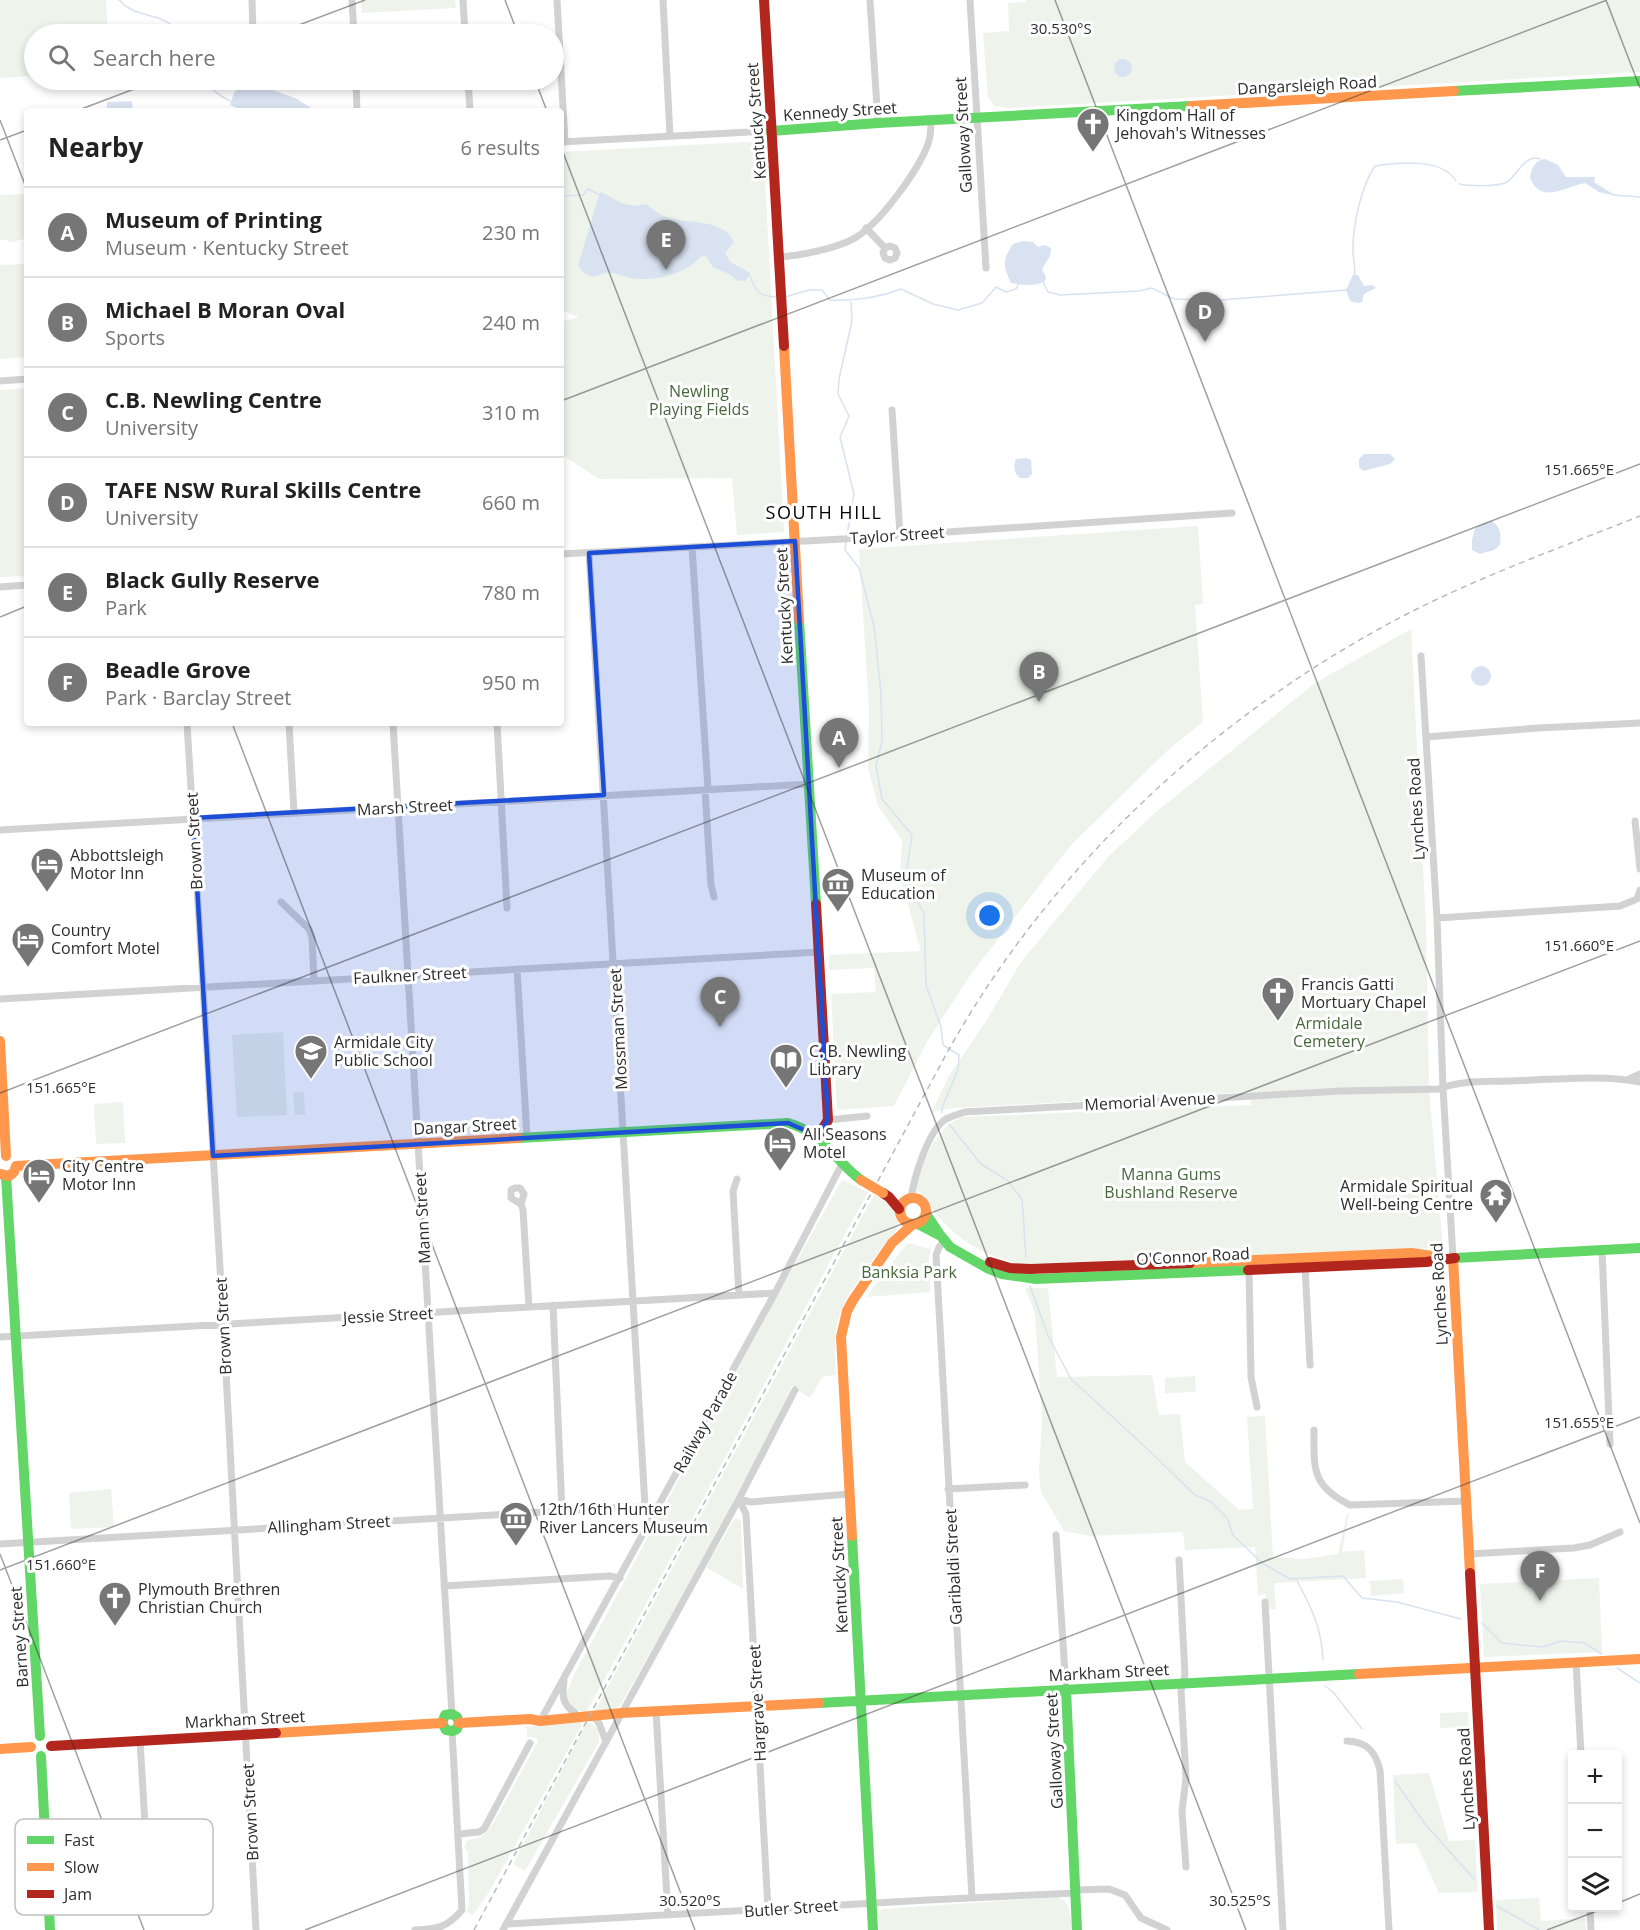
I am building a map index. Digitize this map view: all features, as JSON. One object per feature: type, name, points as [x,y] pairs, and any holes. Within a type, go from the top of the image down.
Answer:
[{"type":"street","points":[[252,0],[253,24]]},
{"type":"street","points":[[352,0],[353,24]]},
{"type":"street","points":[[463,0],[464,24]]},
{"type":"street","points":[[557,0],[558,24]]},
{"type":"street","points":[[663,0],[670,136]]},
{"type":"street","name":"Kentucky Street","points":[[764,0],[828,1120]]},
{"type":"street","points":[[870,0],[878,123]]},
{"type":"street","name":"Galloway Street","points":[[970,0],[986,268]]},
{"type":"street","name":"Dangarsleigh Road","points":[[976,119],[1640,81]]},
{"type":"street","points":[[356,90],[357,108]]},
{"type":"street","points":[[469,90],[470,108]]},
{"type":"street","points":[[561,90],[562,108]]},
{"type":"street","name":"Kennedy Street","points":[[564,142],[976,119]]},
{"type":"street","points":[[779,257],[805,254],[855,238],[896,198],[923,154],[931,133],[931,122]]},
{"type":"street","points":[[866,228],[885,248]]},
{"type":"street","points":[[0,381],[24,379]]},
{"type":"street","points":[[892,410],[900,535]]},
{"type":"street","name":"Taylor Street","points":[[564,554],[843,539],[1232,513]]},
{"type":"street","points":[[692,547],[711,885],[714,897]]},
{"type":"street","name":"Mossman Street","points":[[589,553],[645,1506]]},
{"type":"street","points":[[0,587],[24,585]]},
{"type":"street","name":"Lynches Road","points":[[1421,656],[1437,918],[1443,1088],[1490,1930]]},
{"type":"street","points":[[1426,737],[1640,723]]},
{"type":"street","name":"Brown Street","points":[[187,726],[256,1930]]},
{"type":"street","points":[[289,726],[294,813]]},
{"type":"street","name":"Mann Street","points":[[393,726],[452,1713]]},
{"type":"street","points":[[497,726],[507,908]]},
{"type":"street","name":"Marsh Street","points":[[0,830],[810,784]]},
{"type":"street","points":[[1635,821],[1640,869]]},
{"type":"street","points":[[1437,918],[1620,906],[1639,901],[1640,890]]},
{"type":"street","points":[[281,902],[309,929],[312,937],[314,981]]},
{"type":"street","name":"Faulkner Street","points":[[0,999],[819,952]]},
{"type":"street","points":[[517,969],[527,1137]]},
{"type":"street","points":[[0,1041],[3,1157],[13,1159],[16,1166],[14,1172],[3,1175]]},
{"type":"street","points":[[1629,1079],[1640,1074]]},
{"type":"street","points":[[1629,1079],[1640,1082]]},
{"type":"street","name":"Memorial Avenue","points":[[908,1199],[924,1151],[939,1126],[946,1119],[965,1112],[1342,1090],[1429,1089],[1468,1083],[1629,1079]]},
{"type":"street","points":[[818,1136],[828,1120],[867,1116]]},
{"type":"street","name":"Dangar Street","points":[[16,1166],[788,1123],[818,1136],[842,1164],[861,1180],[886,1195],[908,1219]]},
{"type":"street","name":"Railway Parade","points":[[543,1716],[775,1293],[842,1164]]},
{"type":"street","name":"Barney Street","points":[[3,1175],[16,1336],[40,1736]]},
{"type":"street","points":[[737,1179],[733,1191],[739,1295]]},
{"type":"street","name":"Dangar Street","points":[[886,1195],[908,1199]]},
{"type":"street","points":[[908,1199],[922,1202],[926,1209],[922,1221],[908,1219],[903,1202],[908,1199]]},
{"type":"street","points":[[521,1204],[529,1307]]},
{"type":"street","name":"O'Connor Road","points":[[926,1214],[950,1247],[1002,1274],[1036,1279],[1249,1269],[1304,1261]]},
{"type":"street","name":"Kentucky Street","points":[[873,1930],[841,1337],[843,1324],[853,1299],[908,1219]]},
{"type":"street","name":"O'Connor Road","points":[[908,1219],[991,1263],[1016,1269],[1304,1261],[1426,1262],[1453,1258],[1640,1248]]},
{"type":"street","name":"Garibaldi Street","points":[[944,1238],[936,1255],[972,1898]]},
{"type":"street","points":[[1602,1250],[1610,1444]]},
{"type":"street","points":[[1304,1261],[1310,1365]]},
{"type":"street","points":[[1249,1269],[1251,1377],[1257,1407]]},
{"type":"street","name":"Jessie Street","points":[[0,1337],[775,1293]]},
{"type":"street","points":[[553,1305],[562,1511]]},
{"type":"street","points":[[505,1927],[739,1499],[795,1390]]},
{"type":"street","points":[[1314,1430],[1314,1462],[1317,1477],[1335,1498],[1350,1505],[1466,1501]]},
{"type":"street","points":[[948,1489],[1025,1485]]},
{"type":"street","points":[[739,1499],[751,1502],[849,1494]]},
{"type":"street","name":"Hargrave Street","points":[[739,1499],[746,1514],[768,1909]]},
{"type":"street","name":"Allingham Street","points":[[0,1544],[658,1507]]},
{"type":"street","points":[[1469,1554],[1582,1547],[1620,1532]]},
{"type":"street","name":"Galloway Street","points":[[1056,1535],[1066,1689],[1077,1930]]},
{"type":"street","points":[[1179,1560],[1185,1675],[1181,1691],[1186,1778],[1182,1811],[1186,1867]]},
{"type":"street","points":[[444,1586],[609,1576],[620,1578]]},
{"type":"street","points":[[1265,1602],[1283,1930]]},
{"type":"street","name":"Markham Street","points":[[456,1727],[543,1716],[593,1716],[961,1694],[1640,1659]]},
{"type":"street","points":[[1576,1662],[1581,1750]]},
{"type":"street","points":[[564,1679],[563,1700],[567,1708],[577,1715]]},
{"type":"street","points":[[656,1711],[668,1915]]},
{"type":"street","points":[[415,1930],[438,1929],[453,1921],[462,1910],[456,1727],[458,1717],[452,1713],[445,1715],[442,1723],[446,1730],[456,1727]]},
{"type":"street","name":"Markham Street","points":[[530,1719],[540,1721],[574,1719],[577,1715]]},
{"type":"street","points":[[593,1716],[599,1723],[606,1742]]},
{"type":"street","name":"Markham Street","points":[[51,1746],[442,1723]]},
{"type":"street","points":[[40,1736],[47,1739],[51,1746],[48,1753],[41,1756],[34,1753],[31,1747],[33,1740],[40,1736]]},
{"type":"street","points":[[140,1741],[144,1819]]},
{"type":"street","points":[[1347,1741],[1359,1742],[1367,1747],[1377,1758],[1380,1770],[1389,1930]]},
{"type":"street","points":[[459,1834],[479,1832],[484,1829],[530,1743]]},
{"type":"street","points":[[0,1749],[31,1747]]},
{"type":"street","points":[[41,1756],[44,1819]]},
{"type":"street","name":"Butler Street","points":[[505,1927],[1109,1889],[1125,1895],[1141,1918],[1167,1930]]},
{"type":"street","points":[[1590,1912],[1591,1930]]},
{"type":"street","points":[[49,1915],[50,1930]]},
{"type":"highlighted area","points":[[795,541],[828,1120],[818,1136],[788,1123],[213,1156],[193,818],[604,795],[589,553]]},
{"type":"green space","points":[[0,0],[106,0],[107,24],[24,24],[24,77],[0,78]]},
{"type":"green space","points":[[361,0],[455,0],[456,8],[362,13]]},
{"type":"green space","points":[[1026,0],[1640,0],[1640,72],[1007,108],[994,106],[988,97],[983,33],[1009,31],[1008,3],[1025,2]]},
{"type":"green space","name":"Newling Playing Fields","points":[[763,141],[784,532],[737,535],[732,478],[599,479],[564,456],[564,321],[579,317],[564,312],[564,152]]},
{"type":"green space","points":[[24,194],[24,239],[13,242],[0,239],[0,195]]},
{"type":"green space","points":[[24,264],[24,357],[0,359],[0,265]]},
{"type":"green space","points":[[24,388],[24,576],[0,577],[0,390]]},
{"type":"green space","points":[[1198,526],[1203,604],[1195,605],[1203,722],[1169,749],[1070,846],[971,974],[928,1040],[894,1106],[837,1110],[831,994],[876,992],[874,968],[829,970],[829,955],[921,951],[900,876],[902,840],[878,806],[868,768],[869,710],[859,549]]},
{"type":"green space","points":[[1411,629],[1426,926],[1429,1089],[1443,1248],[1029,1264],[994,1256],[962,1239],[941,1219],[921,1193],[915,1190],[930,1148],[951,1123],[961,1117],[1251,1105],[1250,1092],[953,1108],[932,1112],[948,1077],[985,1023],[1021,962],[1108,857],[1155,813],[1315,683]]},
{"type":"green space","points":[[283,1032],[287,1115],[237,1117],[232,1035]]},
{"type":"green space","points":[[304,1092],[305,1115],[295,1115],[293,1093]]},
{"type":"green space","points":[[123,1102],[125,1143],[96,1144],[94,1104]]},
{"type":"green space","points":[[842,1180],[868,1192],[586,1712],[577,1711],[568,1704],[567,1699],[574,1675],[782,1287]]},
{"type":"green space","points":[[874,1195],[879,1198],[880,1196],[891,1207],[898,1224],[892,1236],[856,1283],[839,1317],[835,1340],[836,1375],[822,1377],[810,1398],[792,1386],[769,1437],[621,1704],[615,1709],[595,1711]]},
{"type":"green space","name":"Banksia Park","points":[[908,1243],[931,1249],[930,1292],[867,1297],[882,1275]]},
{"type":"green space","points":[[1025,1288],[1048,1288],[1057,1377],[1152,1375],[1159,1415],[1180,1414],[1185,1462],[1239,1510],[1253,1509],[1247,1417],[1265,1416],[1273,1557],[1305,1559],[1338,1554],[1347,1513],[1349,1513],[1342,1552],[1364,1550],[1366,1578],[1274,1583],[1276,1609],[1267,1609],[1266,1594],[1258,1595],[1255,1547],[1185,1550],[1183,1532],[1091,1536],[1064,1531],[1041,1492],[1039,1473],[1042,1418],[1035,1313]]},
{"type":"green space","points":[[1195,1376],[1196,1392],[1165,1393],[1165,1378]]},
{"type":"green space","points":[[111,1489],[114,1527],[71,1529],[69,1493]]},
{"type":"green space","points":[[735,1518],[741,1520],[743,1589],[706,1567]]},
{"type":"green space","points":[[1599,1578],[1602,1652],[1484,1657],[1480,1584]]},
{"type":"green space","points":[[1403,1579],[1404,1593],[1371,1596],[1370,1581]]},
{"type":"green space","points":[[1468,1712],[1469,1727],[1440,1728],[1440,1713]]},
{"type":"green space","points":[[584,1721],[489,1892],[473,1915],[467,1912],[469,1902],[468,1852],[464,1847],[467,1841],[487,1832],[538,1741],[536,1738],[527,1737],[525,1727]]},
{"type":"green space","points":[[587,1722],[597,1729],[599,1742],[525,1871],[513,1864]]},
{"type":"green space","points":[[1429,1773],[1449,1841],[1475,1840],[1478,1892],[1439,1893],[1416,1843],[1396,1844],[1393,1775]]},
{"type":"green space","points":[[1058,1897],[1068,1906],[1072,1930],[879,1930],[878,1915],[882,1909]]},
{"type":"green space","points":[[1539,1898],[1541,1921],[1585,1918],[1586,1930],[1497,1930],[1496,1900]]},
{"type":"shaded area","points":[[1119,59],[1127,59],[1132,64],[1130,75],[1119,77],[1114,72],[1114,64]]},
{"type":"shaded area","points":[[236,90],[272,90],[295,98],[311,108],[239,108],[230,105]]},
{"type":"shaded area","points":[[132,101],[133,108],[107,108],[107,102]]},
{"type":"shaded area","points":[[1545,159],[1558,165],[1566,177],[1595,177],[1594,182],[1616,196],[1599,192],[1585,183],[1554,192],[1540,191],[1534,186],[1530,177],[1534,165]]},
{"type":"shaded area","points":[[600,192],[627,205],[646,204],[666,217],[713,225],[721,229],[734,242],[725,253],[730,262],[750,273],[747,279],[745,281],[736,280],[729,274],[714,268],[706,256],[700,257],[677,273],[658,278],[639,279],[609,273],[593,277],[586,274],[578,266]]},
{"type":"shaded area","points":[[1023,241],[1033,242],[1038,247],[1045,245],[1051,248],[1050,256],[1042,269],[1046,277],[1045,281],[1041,283],[1024,285],[1011,283],[1006,272],[1007,254],[1013,244]]},
{"type":"shaded area","points":[[1353,275],[1358,275],[1364,286],[1373,285],[1376,288],[1364,294],[1362,302],[1350,301],[1346,290]]},
{"type":"shaded area","points":[[1364,454],[1390,454],[1395,459],[1390,464],[1363,471],[1359,467],[1359,459]]},
{"type":"shaded area","points":[[1016,459],[1031,460],[1032,474],[1028,478],[1020,478],[1015,472],[1015,462]]},
{"type":"shaded area","points":[[1492,521],[1500,532],[1500,545],[1494,550],[1480,554],[1472,550],[1475,528]]},
{"type":"shaded area","points":[[1477,666],[1485,666],[1491,672],[1491,680],[1485,686],[1477,686],[1471,680],[1471,672]]},
{"type":"waterway","points":[[119,0],[134,11],[170,24]]},
{"type":"waterway","points":[[213,90],[231,101]]},
{"type":"waterway","points":[[1459,184],[1483,186],[1503,184],[1530,159],[1540,159]]},
{"type":"waterway","points":[[1355,276],[1353,243],[1356,220],[1362,196],[1375,166],[1396,163],[1431,165],[1441,168],[1456,181]]},
{"type":"waterway","points":[[564,196],[583,195],[588,189],[600,195]]},
{"type":"waterway","points":[[1614,195],[1640,197]]},
{"type":"waterway","points":[[749,274],[758,292],[777,297]]},
{"type":"waterway","points":[[1042,280],[1048,292],[1060,295],[1139,291],[1152,288],[1174,299],[1221,300],[1347,290]]},
{"type":"waterway","points":[[785,297],[809,290],[822,290],[830,300],[848,300],[875,297],[901,289],[933,304],[958,310],[982,303],[996,287],[1006,292],[1016,289],[1019,283]]},
{"type":"waterway","points":[[847,535],[854,494],[840,437],[849,416],[838,394],[839,379],[852,321],[851,302]]},
{"type":"waterway","points":[[846,542],[845,550],[859,568],[874,626],[881,693],[882,741],[876,766],[882,799],[912,835],[907,869],[911,888],[924,914],[926,985],[941,1027],[943,1045],[959,1055],[958,1070],[942,1107],[942,1113]]},
{"type":"waterway","points":[[949,1124],[981,1164],[1007,1180],[1022,1199],[1026,1257]]},
{"type":"waterway","points":[[1030,1286],[1048,1336],[1071,1379],[1195,1495],[1211,1502],[1227,1518],[1233,1535],[1262,1563],[1290,1579],[1343,1576],[1362,1598],[1397,1602],[1461,1619]]},
{"type":"waterway","points":[[1296,1579],[1315,1618],[1323,1660]]},
{"type":"waterway","points":[[1482,1623],[1502,1643],[1542,1647],[1562,1641],[1584,1643],[1602,1654]]},
{"type":"waterway","points":[[1617,1668],[1640,1683]]},
{"type":"waterway","points":[[1325,1686],[1333,1692],[1362,1729]]},
{"type":"waterway","points":[[1395,1781],[1425,1824],[1475,1880]]},
{"type":"waterway","points":[[1497,1906],[1539,1930]]},
{"type":"railway","points":[[474,1930],[948,1051],[988,986],[1032,924],[1081,866],[1134,811],[1190,760],[1250,712],[1312,669],[1377,630],[1441,597],[1507,568],[1640,516]]},
{"type":"traffic: fast","points":[[1454,91],[1640,81]]},
{"type":"traffic: fast","points":[[771,131],[1191,106]]},
{"type":"traffic: fast","points":[[799,620],[816,904]]},
{"type":"traffic: fast","points":[[519,1138],[788,1123],[800,1127],[820,1140],[861,1180]]},
{"type":"traffic: fast","points":[[6,1176],[40,1736]]},
{"type":"traffic: fast","points":[[926,1214],[939,1233]]},
{"type":"traffic: fast","points":[[918,1224],[941,1236],[950,1247],[987,1268],[1002,1274],[1036,1279],[1248,1270]]},
{"type":"traffic: fast","points":[[1455,1258],[1640,1248]]},
{"type":"traffic: fast","points":[[852,1536],[873,1930]]},
{"type":"traffic: fast","points":[[819,1703],[1359,1674]]},
{"type":"traffic: fast","points":[[1066,1689],[1077,1930]]},
{"type":"traffic: fast","points":[[442,1723],[445,1715],[452,1714],[457,1717],[459,1723]]},
{"type":"traffic: fast","points":[[442,1723],[446,1730],[452,1731],[457,1729],[459,1723]]},
{"type":"traffic: fast","points":[[41,1756],[44,1819]]},
{"type":"traffic: fast","points":[[49,1915],[50,1930]]},
{"type":"traffic: slow","points":[[1191,106],[1454,91]]},
{"type":"traffic: slow","points":[[784,346],[799,620]]},
{"type":"traffic: slow","points":[[0,1041],[6,1156]]},
{"type":"traffic: slow","points":[[16,1166],[519,1138]]},
{"type":"traffic: slow","points":[[0,1174],[9,1176],[14,1172],[16,1166]]},
{"type":"traffic: slow","points":[[861,1180],[883,1193]]},
{"type":"traffic: slow","points":[[913,1198],[923,1201],[926,1211],[923,1221],[913,1224],[903,1221],[900,1211],[903,1201],[913,1198]]},
{"type":"traffic: slow","points":[[852,1536],[841,1337],[847,1311],[853,1300],[892,1243],[912,1225]]},
{"type":"traffic: slow","points":[[1190,1263],[1411,1253],[1440,1257]]},
{"type":"traffic: slow","points":[[1453,1258],[1470,1573]]},
{"type":"traffic: slow","points":[[1359,1674],[1640,1659]]},
{"type":"traffic: slow","points":[[459,1723],[530,1719],[540,1721],[621,1713],[819,1703]]},
{"type":"traffic: slow","points":[[276,1733],[442,1723]]},
{"type":"traffic: slow","points":[[0,1749],[31,1747]]},
{"type":"traffic: jam","points":[[764,0],[784,346]]},
{"type":"traffic: jam","points":[[816,904],[828,1120],[818,1136]]},
{"type":"traffic: jam","points":[[883,1193],[899,1209]]},
{"type":"traffic: jam","points":[[1248,1270],[1426,1262],[1455,1258]]},
{"type":"traffic: jam","points":[[990,1262],[1010,1268],[1030,1269],[1190,1263]]},
{"type":"traffic: jam","points":[[1470,1573],[1489,1930]]},
{"type":"traffic: jam","points":[[51,1746],[276,1733]]},
{"type":"place","name":"Kingdom Hall of Jehovah's Witnesses","points":[[1093,153]]},
{"type":"place","name":"Black Gully Reserve","points":[[666,270]]},
{"type":"place","name":"TAFE NSW Rural Skills Centre","points":[[1205,342]]},
{"type":"place","name":"Michael B Moran Oval","points":[[1039,702]]},
{"type":"place","name":"Museum of Printing","points":[[839,768]]},
{"type":"place","name":"Abbottsleigh Motor Inn","points":[[47,893]]},
{"type":"place","name":"Museum of Education","points":[[838,913]]},
{"type":"place","name":"Country Comfort Motel","points":[[28,968]]},
{"type":"place","name":"Francis Gatti Mortuary Chapel","points":[[1278,1022]]},
{"type":"place","name":"C.B. Newling Centre","points":[[720,1027]]},
{"type":"place","name":"Armidale City Public School","points":[[311,1080]]},
{"type":"place","name":"C. B. Newling Library","points":[[786,1089]]},
{"type":"place","name":"All Seasons Motel","points":[[780,1172]]},
{"type":"place","name":"City Centre Motor Inn","points":[[39,1204]]},
{"type":"place","name":"Armidale Spiritual Well-being Centre","points":[[1496,1224]]},
{"type":"place","name":"12th/16th Hunter River Lancers Museum","points":[[516,1547]]},
{"type":"place","name":"Beadle Grove","points":[[1540,1601]]},
{"type":"place","name":"Plymouth Brethren Christian Church","points":[[115,1627]]},
{"type":"district","name":"SOUTH HILL","points":[[824,512]]},
{"type":"park label","name":"Armidale Cemetery","points":[[1329,1032]]},
{"type":"park label","name":"Manna Gums Bushland Reserve","points":[[1171,1183]]}]
